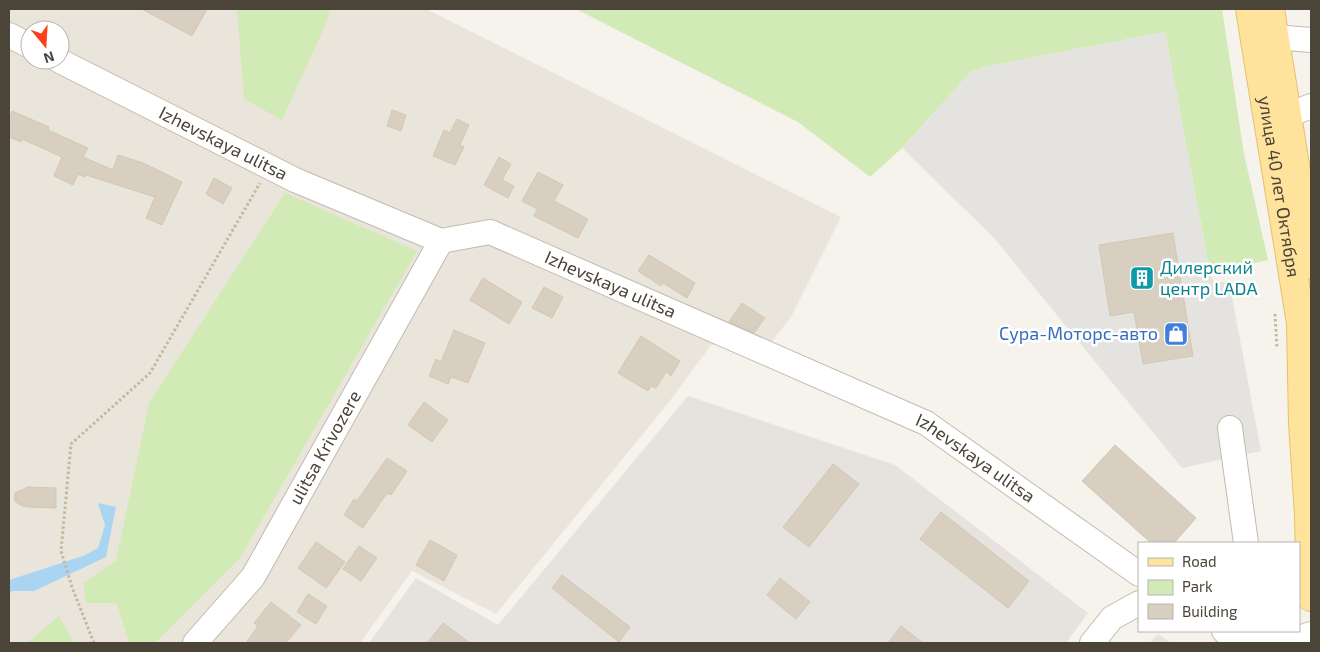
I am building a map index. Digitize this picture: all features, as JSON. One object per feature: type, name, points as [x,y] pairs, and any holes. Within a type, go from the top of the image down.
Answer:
[{"type":"main road","name":"улица 40 лет Октября","points":[[1250,9],[1301,323],[1303,423],[1309,515],[1311,597]]},
{"type":"main road","name":"улица 40 лет Октября","points":[[1270,9],[1286,116],[1302,154],[1310,251]]},
{"type":"main road","points":[[1301,323],[1311,372]]},
{"type":"street","points":[[1274,37],[1311,40]]},
{"type":"street","name":"Izhevskaya ulitsa","points":[[70,66],[295,180],[440,241],[490,232],[926,423],[1138,573]]},
{"type":"street","points":[[1286,116],[1311,106]]},
{"type":"street","name":"ulitsa Krivozere","points":[[195,643],[253,578],[440,241]]},
{"type":"street","points":[[1230,428],[1246,542]]},
{"type":"street","points":[[1092,643],[1112,618],[1138,603]]},
{"type":"street","points":[[1226,632],[1274,643]]},
{"type":"street","points":[[1284,643],[1311,634]]},
{"type":"path","points":[[94,643],[72,587],[61,551],[71,444],[150,373],[269,167]]},
{"type":"path","points":[[1275,307],[1278,353]]},
{"type":"shaded area","points":[[9,9],[426,9],[841,217],[791,317],[769,345],[711,345],[669,402],[496,614],[412,571],[360,643],[9,643]]},
{"type":"shaded area","points":[[1165,32],[1210,273],[1215,283],[1229,281],[1261,451],[1182,468],[994,238],[902,148],[971,72],[989,66]],"holes":[[[1173,233],[1192,356],[1143,364],[1134,312],[1110,315],[1099,245]]]},
{"type":"shaded area","points":[[688,396],[895,465],[1088,613],[1066,643],[369,643],[416,578],[498,625]]},
{"type":"shaded area","points":[[1158,634],[1171,643],[1150,643]]},
{"type":"green space","points":[[237,9],[330,9],[327,21],[282,120],[244,99]]},
{"type":"green space","points":[[576,9],[1222,9],[1244,154],[1268,260],[1210,273],[1165,32],[989,66],[971,72],[902,148],[870,177],[798,122]]},
{"type":"green space","points":[[285,193],[417,251],[240,558],[155,643],[129,643],[117,603],[86,603],[83,583],[116,561],[149,403]]},
{"type":"green space","points":[[59,616],[74,643],[27,643]]},
{"type":"water","points":[[98,503],[116,507],[106,557],[34,591],[13,591],[9,593],[9,580],[83,556],[98,548],[105,525]]},
{"type":"building","points":[[142,9],[207,9],[192,36]]},
{"type":"building","points":[[392,110],[406,115],[401,131],[387,126]]},
{"type":"building","points":[[12,111],[49,127],[48,130],[88,148],[83,157],[113,170],[118,155],[143,163],[182,182],[162,225],[146,218],[155,197],[86,175],[85,177],[78,174],[73,185],[54,176],[62,157],[22,139],[21,142],[9,137],[9,119]]},
{"type":"building","points":[[457,119],[469,125],[460,145],[464,147],[455,165],[433,156],[444,130],[450,133]]},
{"type":"building","points":[[499,157],[511,164],[502,180],[514,186],[508,198],[484,185]]},
{"type":"building","points":[[538,172],[563,185],[554,201],[588,219],[578,238],[534,216],[537,209],[522,201]]},
{"type":"building","points":[[214,178],[232,188],[223,204],[206,194]]},
{"type":"building","name":"Дилерский центр LADA","points":[[1173,233],[1193,356],[1143,364],[1134,312],[1110,316],[1099,245]]},
{"type":"building","points":[[649,255],[695,283],[687,298],[663,283],[661,286],[638,271]]},
{"type":"building","points":[[483,278],[522,302],[509,324],[470,300]]},
{"type":"building","points":[[544,287],[563,297],[552,318],[532,308]]},
{"type":"building","points":[[742,303],[765,318],[754,333],[729,322]]},
{"type":"building","points":[[454,330],[485,343],[468,383],[451,377],[448,384],[429,376],[436,359],[441,362]]},
{"type":"building","points":[[641,336],[680,361],[671,376],[666,372],[656,388],[651,386],[648,391],[618,373]]},
{"type":"building","points":[[424,402],[448,420],[432,442],[408,425]]},
{"type":"building","points":[[1115,445],[1196,518],[1175,542],[1150,542],[1082,481]]},
{"type":"building","points":[[387,458],[407,471],[391,495],[387,493],[363,528],[344,515],[354,499],[357,501]]},
{"type":"building","points":[[833,464],[859,484],[809,547],[783,527]]},
{"type":"building","points":[[28,487],[56,488],[56,508],[20,505],[14,500],[15,493]]},
{"type":"building","points":[[941,512],[1029,581],[1008,608],[920,539]]},
{"type":"building","points":[[430,540],[457,555],[444,581],[416,565]]},
{"type":"building","points":[[316,542],[345,562],[326,588],[298,568]]},
{"type":"building","points":[[359,546],[377,558],[361,581],[343,569]]},
{"type":"building","points":[[562,575],[630,627],[619,642],[552,588]]},
{"type":"building","points":[[780,578],[810,602],[796,619],[767,595]]},
{"type":"building","points":[[308,594],[327,606],[316,624],[297,612]]},
{"type":"building","points":[[271,602],[301,625],[286,643],[246,643],[258,626],[254,623]]},
{"type":"building","points":[[443,623],[470,643],[427,643]]},
{"type":"building","points":[[901,626],[923,643],[888,643]]},
{"type":"place","name":"Дилерский центр LADA","points":[[1142,278]]},
{"type":"place","name":"Сура-Моторс-авто","points":[[1176,334]]}]
